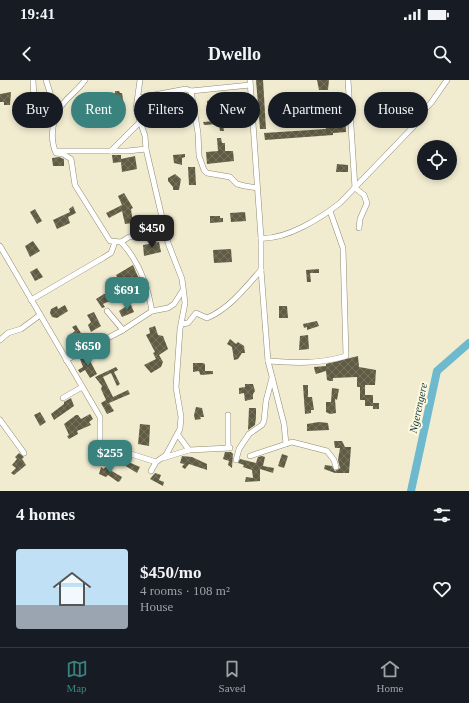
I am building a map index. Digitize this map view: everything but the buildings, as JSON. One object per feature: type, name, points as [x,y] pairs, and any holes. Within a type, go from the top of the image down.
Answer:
[{"type":"street","points":[[33,80],[34,92]]},
{"type":"street","points":[[46,80],[50,92]]},
{"type":"street","points":[[63,105],[80,89],[85,80]]},
{"type":"street","points":[[139,92],[140,80]]},
{"type":"street","points":[[348,80],[355,188],[364,195],[367,203],[360,219],[359,228]]},
{"type":"street","points":[[261,238],[278,238],[330,211],[355,188],[415,125],[421,113],[431,103],[447,80]]},
{"type":"street","points":[[174,92],[250,83],[268,361],[284,424],[286,444]]},
{"type":"street","points":[[191,91],[198,133],[199,156],[204,170],[207,173],[230,177],[237,184],[257,188]]},
{"type":"street","points":[[53,128],[52,145],[56,153],[63,154],[71,159],[75,185],[110,241],[121,242],[129,237],[166,232]]},
{"type":"street","points":[[111,151],[134,128]]},
{"type":"street","points":[[142,128],[168,242],[179,270],[184,290],[185,303],[176,387],[181,417],[178,435],[162,459]]},
{"type":"street","points":[[55,151],[111,151],[146,149]]},
{"type":"street","points":[[268,361],[291,363],[318,362],[346,356],[343,248],[330,211]]},
{"type":"street","points":[[31,300],[111,253],[115,242]]},
{"type":"street","points":[[121,242],[127,248],[144,277],[150,296],[152,311]]},
{"type":"street","points":[[0,246],[100,417],[100,453],[131,454],[156,462]]},
{"type":"street","points":[[182,324],[188,323],[196,313],[207,318],[221,311],[244,290],[261,270]]},
{"type":"street","points":[[66,360],[123,330],[152,311],[168,308],[174,304],[184,290]]},
{"type":"street","points":[[107,311],[123,330]]},
{"type":"street","points":[[0,340],[8,333],[21,329],[40,315]]},
{"type":"street","points":[[236,460],[239,449],[249,434],[262,425],[264,421],[266,401],[272,377]]},
{"type":"street","points":[[63,398],[82,387]]},
{"type":"street","points":[[151,471],[156,462],[189,450],[230,448],[228,445],[228,415]]},
{"type":"street","points":[[0,420],[24,453]]},
{"type":"street","points":[[178,435],[189,450]]},
{"type":"street","points":[[250,456],[292,442],[326,451],[334,460],[336,467]]},
{"type":"waterway","name":"Ngerengere","points":[[411,491],[437,371],[469,343]]}]
